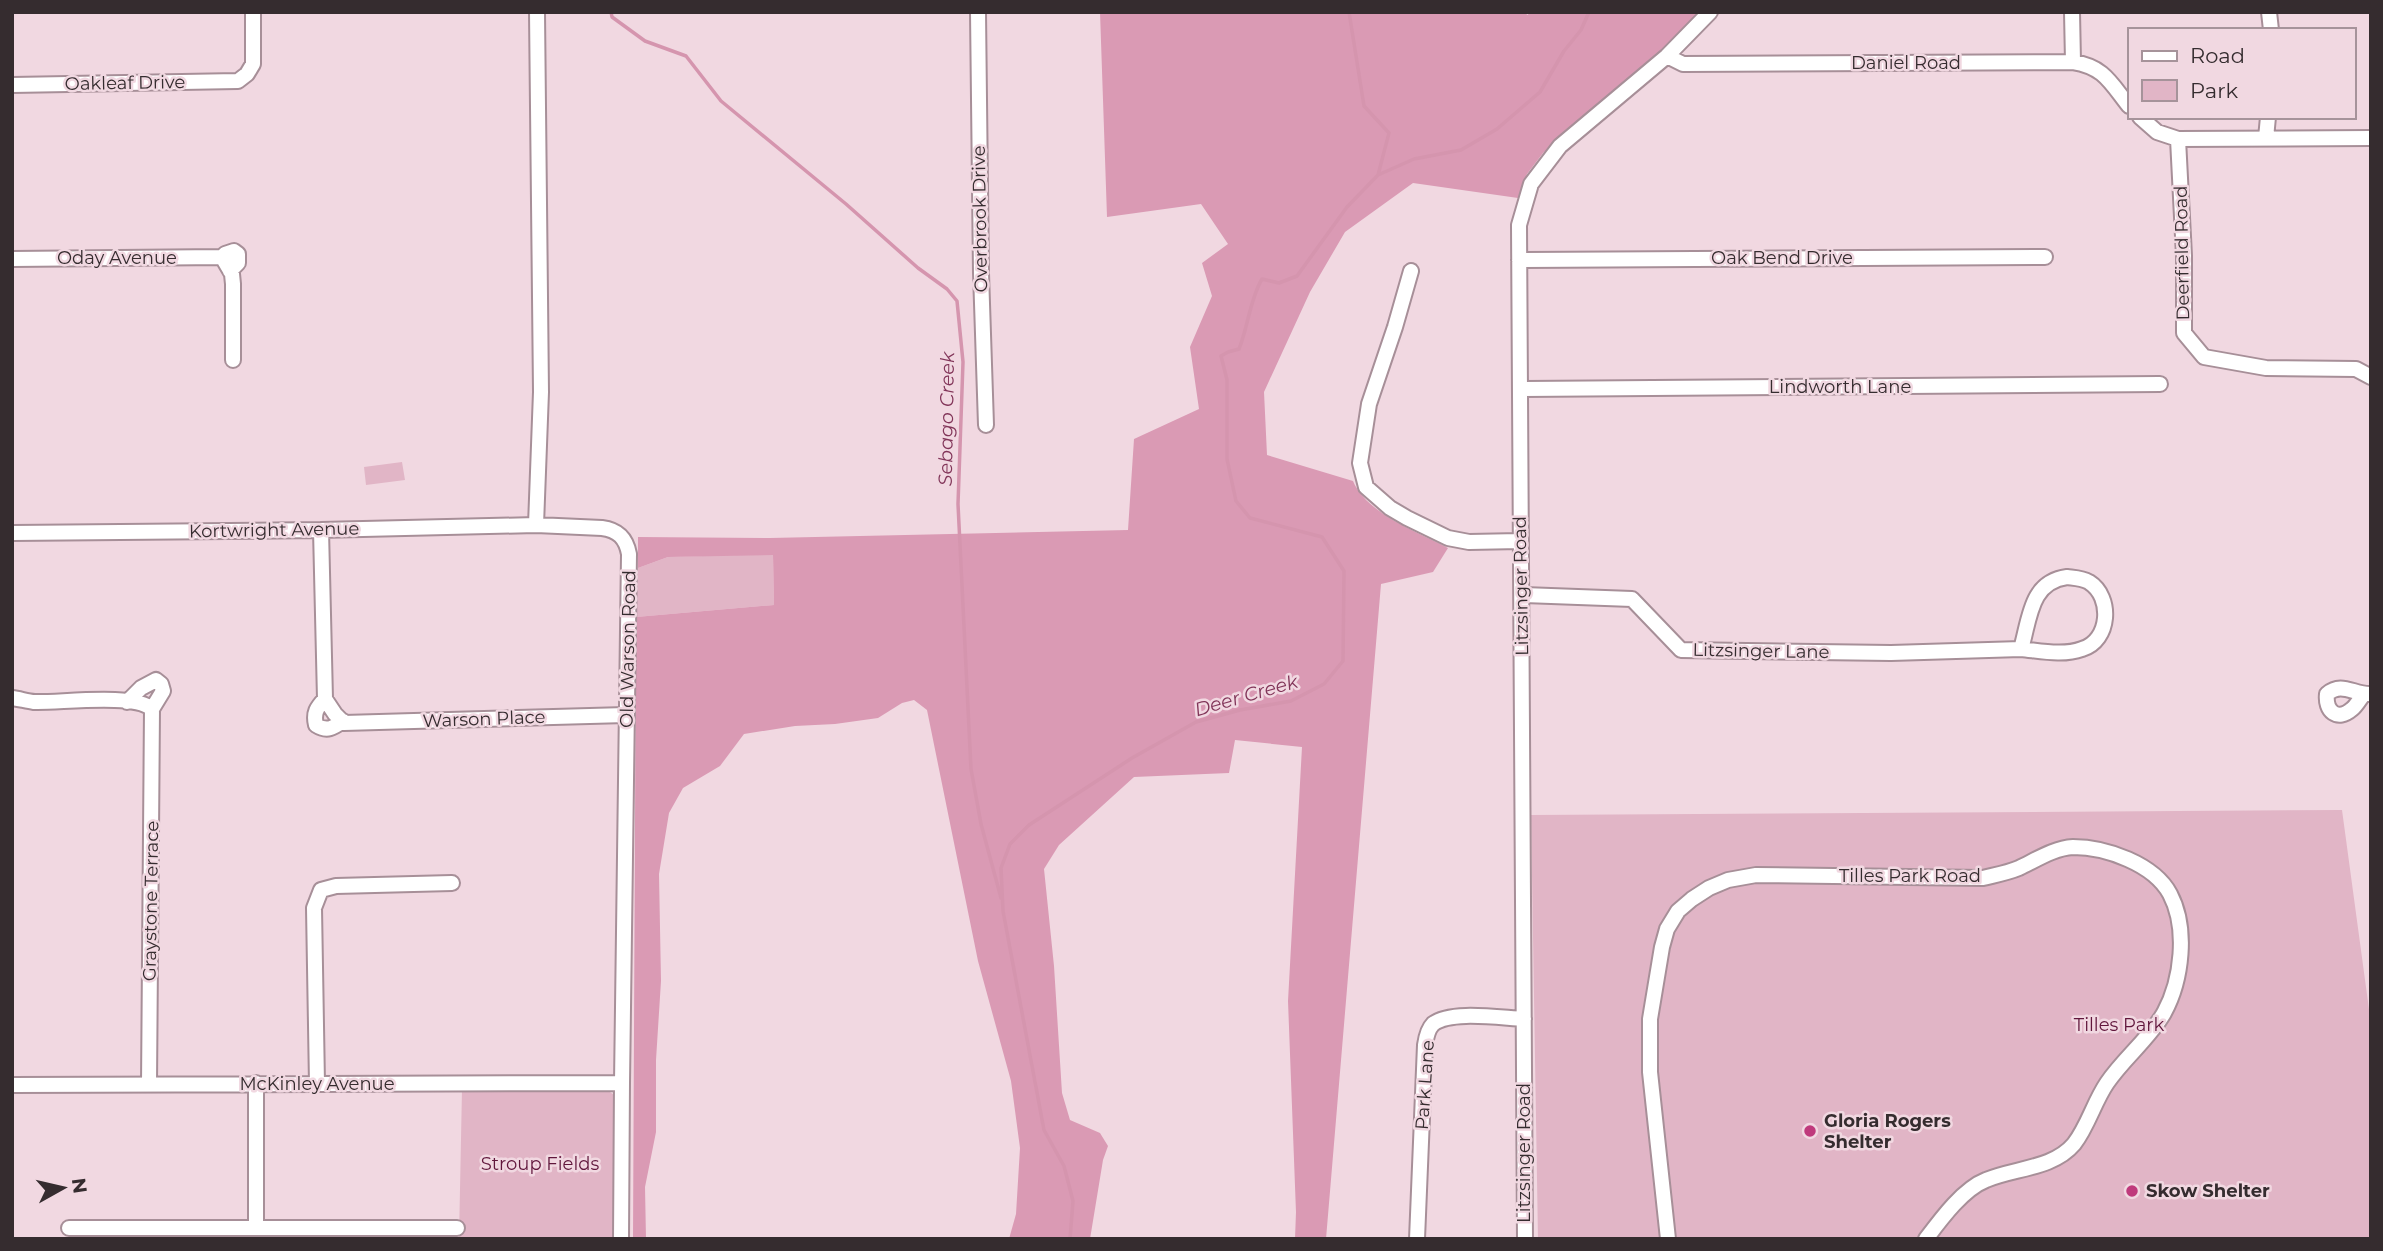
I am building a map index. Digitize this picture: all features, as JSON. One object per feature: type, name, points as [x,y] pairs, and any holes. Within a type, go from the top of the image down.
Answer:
[{"type":"street","name":"Oakleaf Drive","points":[[12,85],[238,81],[247,74],[253,64],[253,12]]},
{"type":"street","points":[[537,12],[541,392],[537,526]]},
{"type":"street","name":"Overbrook Drive","points":[[978,12],[986,425]]},
{"type":"street","name":"Litzsinger Road","points":[[1525,1239],[1519,225],[1531,184],[1560,146],[1667,56],[1710,12]]},
{"type":"street","points":[[2071,12],[2073,62]]},
{"type":"street","name":"Daniel Road","points":[[1667,56],[1683,64],[2073,62],[2090,65],[2102,73],[2128,105]]},
{"type":"street","points":[[2142,119],[2157,132],[2179,139],[2371,138]]},
{"type":"street","points":[[2266,138],[2268,119]]},
{"type":"street","name":"Deerfield Road","points":[[2179,139],[2184,333],[2204,357],[2266,368],[2356,369],[2371,377]]},
{"type":"street","name":"Oday Avenue","points":[[12,259],[222,257],[230,271],[233,284],[233,360]]},
{"type":"street","name":"Oak Bend Drive","points":[[1519,260],[2045,257]]},
{"type":"street","points":[[1411,271],[1369,404],[1360,463],[1366,487],[1406,518],[1448,538],[1469,542],[1520,541]]},
{"type":"street","name":"Lindworth Lane","points":[[1521,389],[2160,384]]},
{"type":"street","name":"Kortwright Avenue","points":[[12,533],[537,526]]},
{"type":"street","name":"Old Warson Road","points":[[537,526],[611,529],[627,544],[629,554],[621,1239]]},
{"type":"street","name":"Warson Place","points":[[321,530],[325,699],[314,716],[316,724],[324,729],[332,729],[343,722],[626,715]]},
{"type":"street","name":"Litzsinger Lane","points":[[1522,595],[1632,599],[1681,650],[1891,653],[2021,649],[2070,652],[2085,649],[2103,629],[2106,617],[2104,603],[2098,591],[2089,582],[2067,577],[2054,579],[2044,586],[2032,607],[2021,649]]},
{"type":"street","name":"Graystone Terrace","points":[[127,702],[141,688],[156,680],[161,684],[163,691],[152,713],[149,1085]]},
{"type":"street","points":[[12,698],[31,702],[146,704],[152,713]]},
{"type":"street","points":[[325,699],[343,722]]},
{"type":"street","name":"Tilles Park Road","points":[[1668,1239],[1650,1072],[1650,1018],[1662,947],[1667,929],[1678,911],[1709,888],[1728,880],[1756,875],[1983,878],[2003,874],[2053,851],[2071,847],[2108,853],[2142,866],[2156,877],[2170,894],[2181,937],[2178,967],[2165,1011],[2146,1038],[2106,1084],[2074,1143],[2056,1157],[2029,1168],[1984,1180],[1954,1204],[1926,1239]]},
{"type":"street","points":[[317,1084],[314,908],[321,890],[336,886],[452,883]]},
{"type":"street","name":"Park Lane","points":[[1417,1239],[1425,1045],[1429,1021],[1451,1016],[1524,1019]]},
{"type":"street","points":[[256,1083],[256,1228]]},
{"type":"street","name":"McKinley Avenue","points":[[12,1085],[622,1083]]},
{"type":"street","points":[[69,1228],[256,1228],[315,1234],[457,1228]]},
{"type":"green space","points":[[402,462],[405,480],[366,485],[364,467]]},
{"type":"green space","points":[[773,554],[774,605],[636,617],[638,568],[668,557]]},
{"type":"green space","name":"Tilles Park","points":[[2342,810],[2371,1024],[2371,1239],[1538,1239],[1531,815]]},
{"type":"green space","name":"Stroup Fields","points":[[462,1089],[610,1092],[618,1098],[620,1239],[459,1239]]},
{"type":"shaded area","points":[[1100,12],[1526,12],[1527,15],[1532,12],[1698,12],[1658,56],[1543,153],[1527,174],[1518,198],[1413,183],[1345,232],[1310,292],[1264,392],[1267,455],[1353,481],[1360,493],[1381,512],[1448,548],[1433,572],[1381,584],[1326,1239],[1295,1239],[1288,1001],[1302,747],[1235,740],[1229,773],[1134,777],[1059,845],[1044,869],[1054,966],[1062,1093],[1070,1120],[1100,1133],[1108,1146],[1103,1160],[1090,1239],[1009,1239],[1016,1214],[1020,1148],[1011,1081],[978,961],[927,710],[914,700],[902,703],[878,718],[744,734],[720,766],[683,788],[669,813],[659,874],[661,981],[656,1060],[656,1132],[645,1187],[646,1239],[633,1239],[636,617],[774,605],[773,555],[668,557],[638,568],[638,537],[770,538],[1128,530],[1134,439],[1199,409],[1190,347],[1212,296],[1202,263],[1228,244],[1201,204],[1107,217]]},
{"type":"waterway","name":"Sebago Creek","points":[[611,12],[612,17],[645,41],[686,56],[721,101],[846,204],[918,268],[947,289],[957,301],[963,362],[958,504],[971,769],[981,824],[1001,898]]},
{"type":"waterway","points":[[1349,12],[1364,106],[1389,133],[1378,175]]},
{"type":"waterway","name":"Deer Creek","points":[[1070,1239],[1073,1201],[1064,1166],[1044,1130],[1003,911],[1001,868],[1010,844],[1029,825],[1132,758],[1196,722],[1240,710],[1291,701],[1324,684],[1343,661],[1344,571],[1322,537],[1250,518],[1236,501],[1227,459],[1227,380],[1221,356],[1239,349],[1262,279],[1279,283],[1297,276],[1347,207],[1378,175],[1414,159],[1461,150],[1497,129],[1540,92],[1564,51],[1581,30],[1589,12]]},
{"type":"place","name":"Gloria Rogers Shelter","points":[[1810,1131]]},
{"type":"place","name":"Skow Shelter","points":[[2132,1191]]}]
